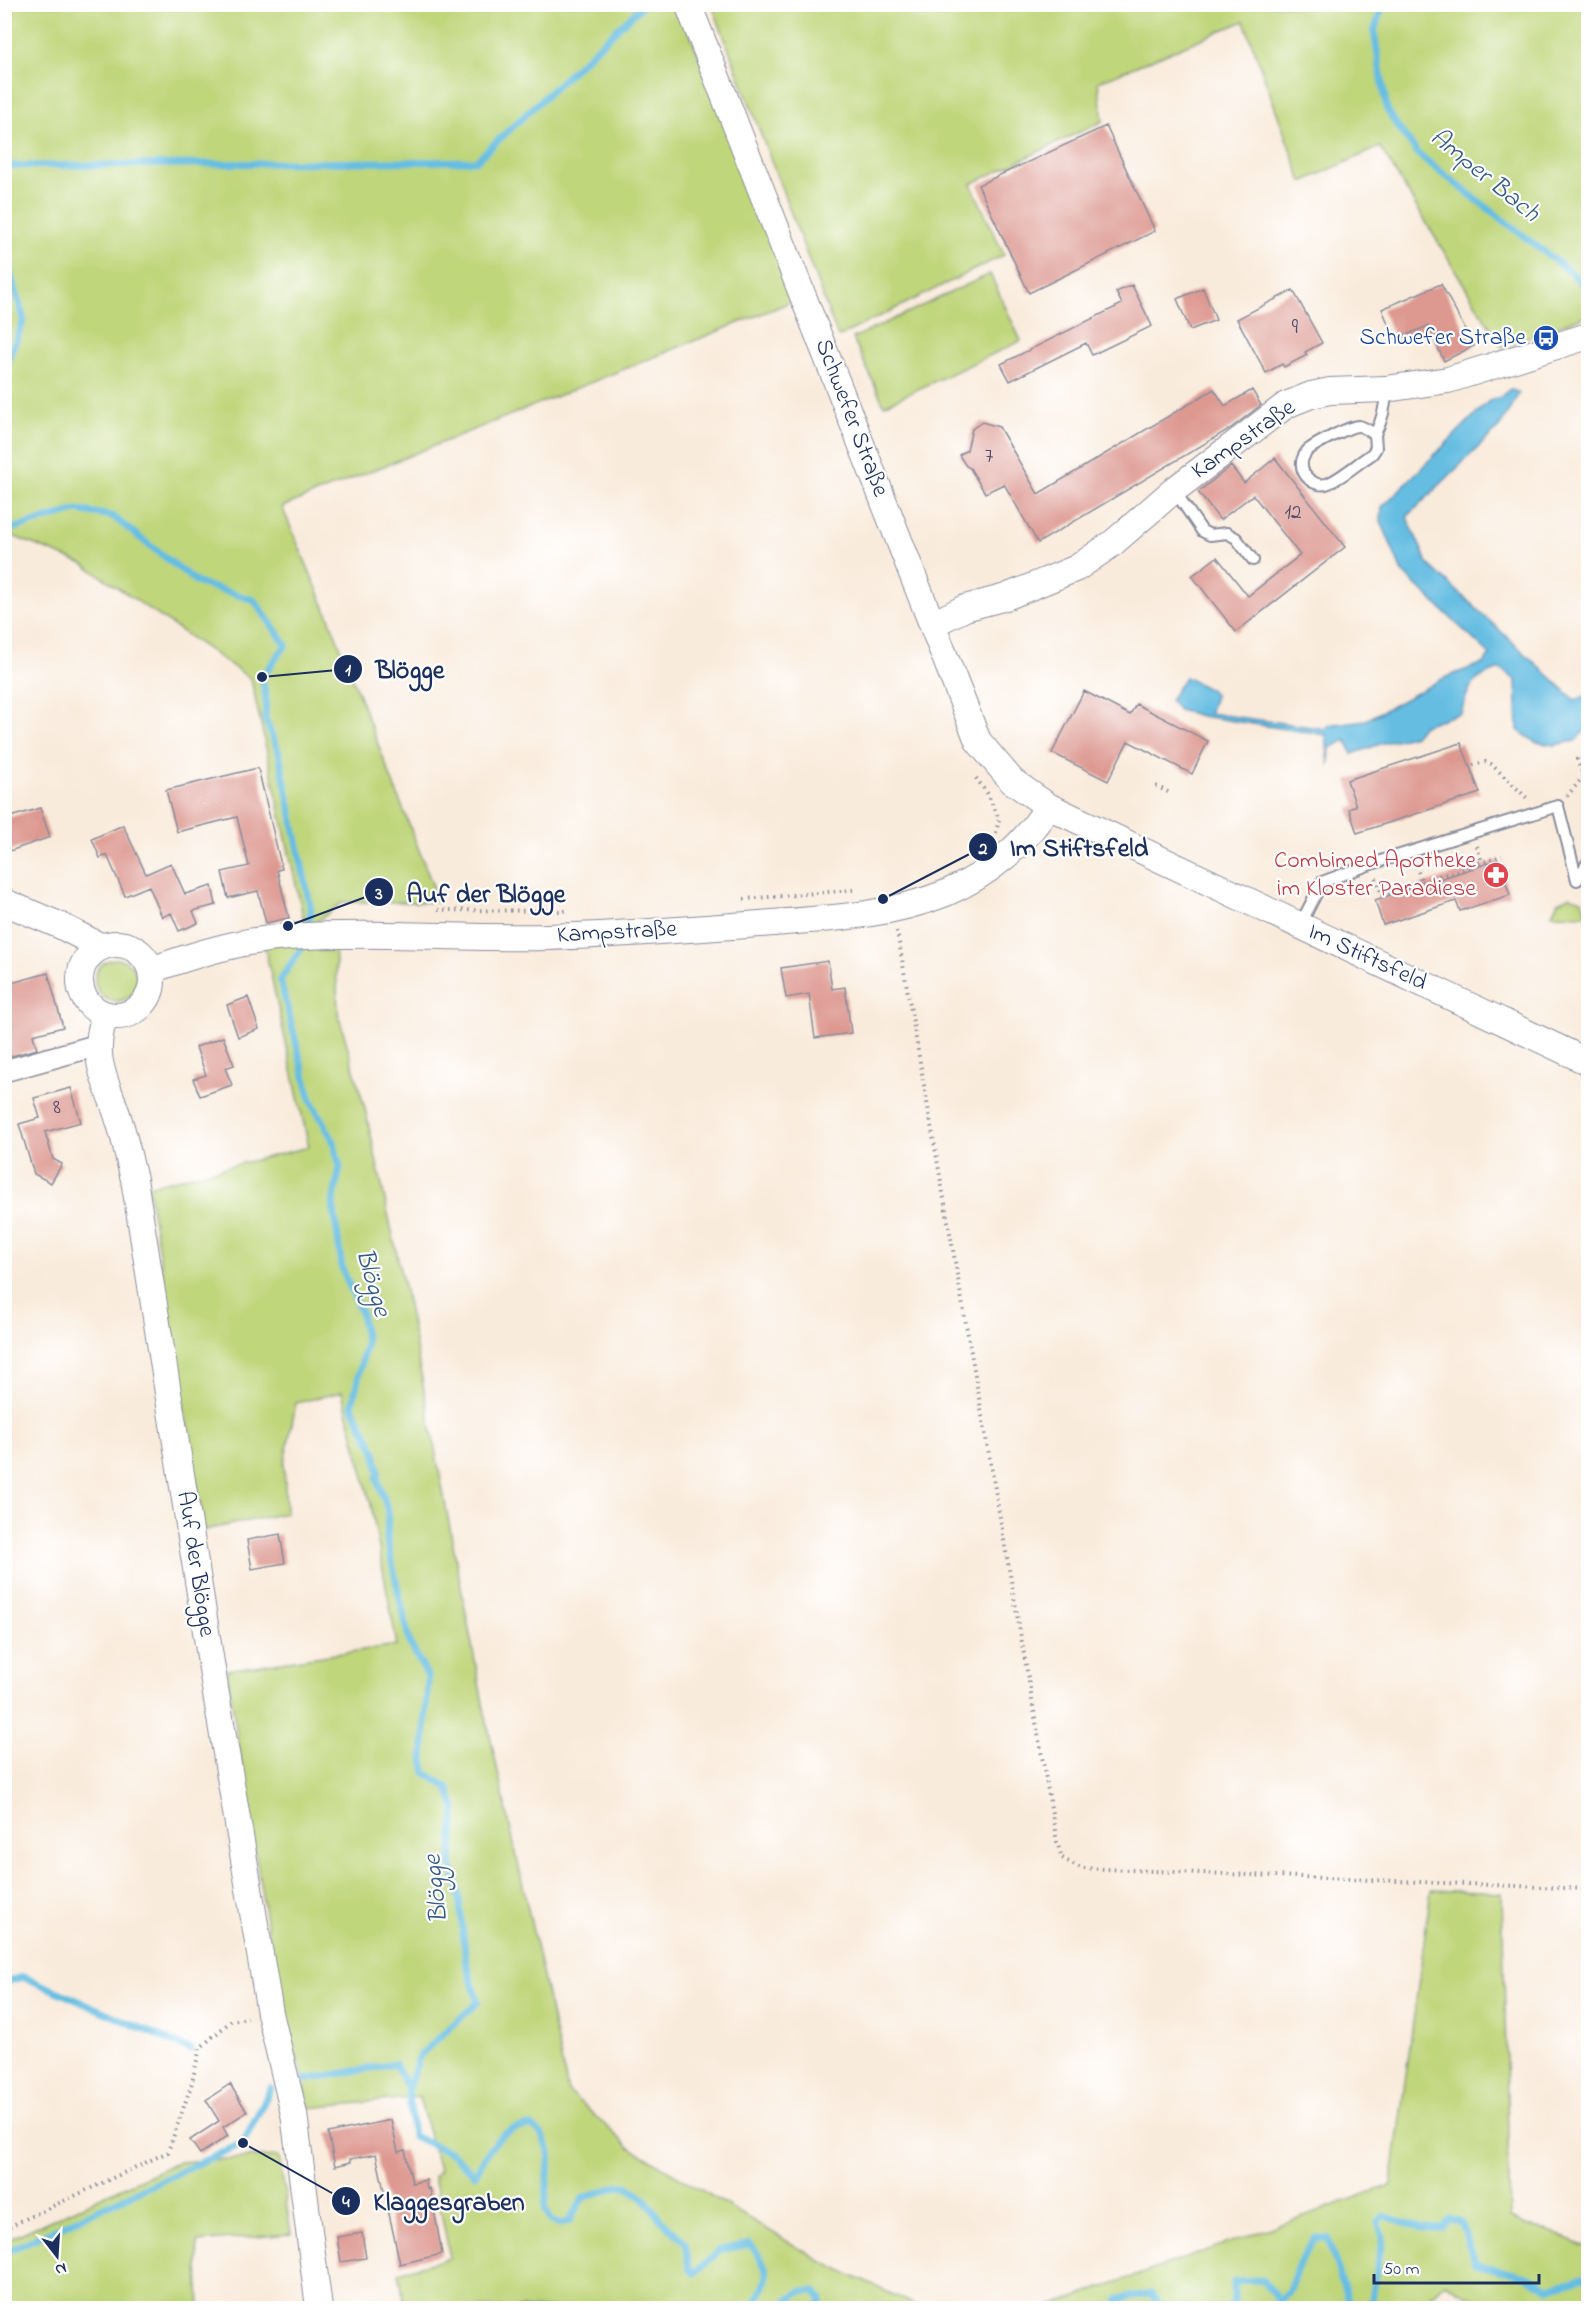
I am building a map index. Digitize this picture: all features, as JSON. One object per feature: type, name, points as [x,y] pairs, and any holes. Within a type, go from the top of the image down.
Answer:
[{"type":"street","name":"Schwefer Straße","points":[[688,4],[978,741],[1012,781],[1048,806]]},
{"type":"street","name":"Kampstraße","points":[[933,624],[965,608],[1006,597],[1077,568],[1113,543],[1174,490],[1286,405],[1311,395],[1330,391],[1386,389],[1448,380],[1588,337]]},
{"type":"street","name":"Kampstraße","points":[[151,970],[218,949],[289,937],[547,937],[802,921],[893,909],[945,893],[987,870],[1007,856],[1035,828],[1048,806]]},
{"type":"street","name":"Im Stiftsfeld","points":[[1048,806],[1299,927],[1588,1062]]},
{"type":"street","points":[[4,902],[102,947]]},
{"type":"street","points":[[59,926],[81,967]]},
{"type":"street","points":[[114,944],[126,945],[138,951],[147,960],[151,970],[153,984],[149,995],[143,1005],[133,1012],[122,1016],[105,1015],[91,1007],[84,998],[79,978],[81,967],[86,959],[102,947],[114,944]]},
{"type":"street","name":"Auf der Blögge","points":[[105,1015],[98,1045],[103,1079],[120,1123],[134,1179],[270,2013],[294,2114],[319,2308]]},
{"type":"street","points":[[4,1071],[98,1045]]},
{"type":"lane","points":[[1375,434],[1359,426],[1351,427],[1306,451],[1301,461],[1303,473],[1310,481],[1328,484],[1372,454],[1376,448],[1375,434],[1383,420],[1386,389]]},
{"type":"lane","points":[[1174,490],[1202,531],[1210,535],[1227,533],[1236,538],[1253,560]]},
{"type":"lane","points":[[1299,927],[1322,882],[1371,864],[1558,806],[1577,880],[1588,862]]},
{"type":"path","points":[[1588,754],[1577,759],[1588,787]]},
{"type":"path","points":[[1473,765],[1485,762],[1491,764],[1528,798],[1533,814]]},
{"type":"path","points":[[970,770],[987,794],[999,819],[994,840]]},
{"type":"path","points":[[1558,806],[1584,776]]},
{"type":"path","points":[[1156,786],[1170,793]]},
{"type":"path","points":[[1475,842],[1482,862]]},
{"type":"path","points":[[1371,864],[1382,895],[1502,856]]},
{"type":"path","points":[[736,900],[854,890]]},
{"type":"path","points":[[893,909],[1057,1842],[1062,1858],[1081,1868],[1588,1889]]},
{"type":"path","points":[[428,910],[576,910]]},
{"type":"path","points":[[4,2229],[168,2152],[191,2086],[200,2048],[231,2021],[270,2013]]},
{"type":"green space","points":[[4,5],[678,5],[798,299],[282,507],[326,610],[439,902],[343,902],[306,930],[251,679],[83,564],[5,533]]},
{"type":"green space","points":[[712,5],[1588,5],[1588,315],[1502,347],[1380,147],[1302,182],[1244,21],[1098,82],[1103,121],[971,184],[1004,255],[838,337]]},
{"type":"green space","points":[[990,274],[1021,341],[884,405],[853,338]]},
{"type":"green space","points":[[1570,896],[1582,900],[1587,915],[1552,914],[1558,902]]},
{"type":"green space","points":[[335,942],[338,1013],[365,1109],[407,1300],[483,1704],[568,2091],[629,2147],[824,2263],[922,2308],[405,2308],[399,2272],[450,2258],[434,2176],[439,2170],[419,2097],[309,2108],[302,2073],[280,2011],[227,1670],[397,1645],[371,1505],[342,1392],[296,1403],[284,1463],[286,1513],[204,1530],[148,1186],[309,1147],[264,944]]},
{"type":"green space","points":[[116,959],[131,965],[137,980],[131,995],[116,1001],[101,995],[95,980],[101,965]]},
{"type":"green space","points":[[1431,1890],[1502,1893],[1510,2218],[1588,2246],[1588,2308],[1492,2308],[1445,2283],[1419,2308],[1045,2308],[1391,2185]]},
{"type":"green space","points":[[279,2156],[291,2234],[197,2242],[200,2308],[5,2308],[5,2241],[178,2162]]},
{"type":"water","points":[[1510,389],[1519,393],[1500,426],[1407,517],[1428,564],[1575,700],[1588,695],[1588,727],[1575,741],[1554,745],[1535,742],[1518,730],[1516,680],[1500,669],[1477,679],[1467,695],[1461,713],[1423,725],[1415,735],[1352,754],[1346,740],[1330,748],[1329,765],[1326,735],[1201,716],[1179,710],[1170,700],[1185,677],[1211,690],[1215,696],[1209,713],[1326,729],[1327,725],[1366,720],[1446,677],[1484,663],[1490,655],[1402,572],[1381,521],[1382,507],[1490,400],[1499,398]]},
{"type":"building","points":[[1106,126],[1155,231],[1029,293],[978,185]]},
{"type":"building","points":[[1441,284],[1474,346],[1444,361],[1428,326],[1395,340],[1382,309]]},
{"type":"building","points":[[1132,285],[1152,326],[1092,355],[1086,343],[1010,381],[1001,364],[1122,304],[1116,292]]},
{"type":"building","points":[[1203,288],[1216,320],[1190,330],[1177,299]]},
{"type":"building","points":[[1293,290],[1322,343],[1305,352],[1307,355],[1284,367],[1282,364],[1266,373],[1237,319]]},
{"type":"building","points":[[1214,389],[1225,406],[1252,390],[1261,405],[1231,428],[1038,543],[1004,484],[985,493],[959,455],[967,450],[972,429],[982,422],[999,427],[1038,494]]},
{"type":"building","points":[[1275,458],[1345,547],[1236,632],[1192,576],[1217,557],[1248,596],[1300,555],[1253,495],[1220,520],[1198,492],[1231,466],[1244,483]]},
{"type":"building","points":[[1084,691],[1130,715],[1136,704],[1208,741],[1192,774],[1128,741],[1108,781],[1052,753]]},
{"type":"building","points":[[1461,743],[1480,793],[1357,833],[1349,809],[1356,806],[1347,780]]},
{"type":"building","points":[[258,768],[282,869],[277,870],[289,918],[266,923],[258,891],[228,898],[222,872],[249,866],[237,817],[177,832],[166,790]]},
{"type":"building","points":[[40,808],[50,837],[4,853],[4,819]]},
{"type":"building","points":[[123,825],[146,874],[171,863],[185,894],[212,886],[216,905],[193,911],[198,923],[179,931],[171,913],[162,917],[149,886],[125,896],[107,855],[100,858],[92,839]]},
{"type":"building","points":[[1498,860],[1510,895],[1460,911],[1456,901],[1383,925],[1375,900]]},
{"type":"building","points":[[828,961],[832,989],[845,987],[851,1033],[815,1038],[809,994],[786,998],[781,968]]},
{"type":"building","points":[[48,973],[63,1027],[33,1035],[37,1049],[4,1058],[4,985]]},
{"type":"building","points":[[248,997],[259,1029],[238,1037],[227,1005]]},
{"type":"building","points":[[223,1037],[234,1065],[225,1068],[232,1085],[200,1096],[193,1079],[206,1075],[196,1047]]},
{"type":"building","points":[[71,1088],[81,1122],[45,1132],[53,1159],[62,1164],[51,1183],[34,1174],[19,1124],[40,1118],[34,1098]]},
{"type":"building","points":[[280,1534],[285,1563],[252,1569],[247,1540]]},
{"type":"building","points":[[230,2084],[247,2112],[223,2127],[228,2136],[200,2154],[190,2140],[219,2121],[206,2100]]},
{"type":"building","points":[[391,2120],[398,2152],[405,2150],[412,2183],[426,2180],[427,2189],[430,2188],[442,2254],[400,2264],[376,2154],[350,2159],[351,2162],[335,2166],[328,2133]]},
{"type":"building","points":[[362,2233],[366,2258],[341,2262],[337,2237]]},
{"type":"waterway","points":[[4,166],[476,161],[644,4]]},
{"type":"waterway","name":"Amper Bach","points":[[1383,4],[1374,32],[1387,110],[1398,127],[1419,155],[1574,275],[1588,291]]},
{"type":"waterway","name":"Blögge","points":[[4,252],[24,320],[9,357],[4,363]]},
{"type":"waterway","name":"Blögge","points":[[4,531],[77,510],[112,516],[198,583],[254,600],[286,645],[262,677],[266,699],[265,719],[279,753],[311,910],[309,920]]},
{"type":"waterway","name":"Blögge","points":[[301,949],[280,980],[311,1101],[333,1140],[340,1167],[333,1203],[342,1268],[361,1313],[366,1342],[352,1406],[375,1451],[379,1472],[377,1478],[388,1511],[387,1540],[410,1644],[428,1677],[423,1761],[426,1773],[448,1788],[455,1808],[451,1863],[458,1887],[466,1962],[478,2002],[420,2055],[408,2089],[413,2136],[451,2153],[475,2175],[496,2141],[511,2130],[532,2126],[542,2135],[550,2152],[545,2208],[551,2221],[560,2224],[569,2221],[583,2198],[618,2186],[626,2186],[643,2197],[661,2220],[685,2242],[689,2268],[695,2273],[720,2250],[750,2244],[763,2261],[766,2276],[763,2290],[752,2308]]},
{"type":"waterway","points":[[4,1982],[24,1977],[191,2050]]},
{"type":"waterway","points":[[304,2080],[395,2064],[408,2089]]},
{"type":"waterway","points":[[4,2253],[243,2143],[271,2088]]},
{"type":"waterway","name":"Blögge","points":[[1362,2308],[1371,2304],[1383,2236],[1378,2223],[1385,2216],[1423,2228],[1442,2227],[1449,2219],[1460,2221],[1476,2264],[1527,2277],[1549,2288],[1580,2278],[1588,2279]]},
{"type":"waterway","name":"Blögge","points":[[1228,2308],[1234,2304],[1234,2281],[1263,2280],[1280,2302],[1288,2292],[1299,2263],[1315,2238],[1327,2238],[1348,2300],[1355,2308]]},
{"type":"waterway","name":"Blögge","points":[[778,2308],[801,2291],[815,2291],[821,2299],[820,2308]]},
{"type":"waterway","name":"Blögge","points":[[1115,2308],[1118,2299],[1151,2293],[1160,2308]]},
{"type":"place","name":"Schwefer Straße","points":[[1546,338]]},
{"type":"place","name":"Blögge","points":[[262,677]]},
{"type":"place","name":"Combimed Apotheke im Kloster Paradiese","points":[[1496,875]]},
{"type":"place","name":"Im Stiftsfeld","points":[[883,899]]},
{"type":"place","name":"Auf der Blögge","points":[[288,926]]},
{"type":"place","name":"Klaggesgraben","points":[[243,2143]]}]
